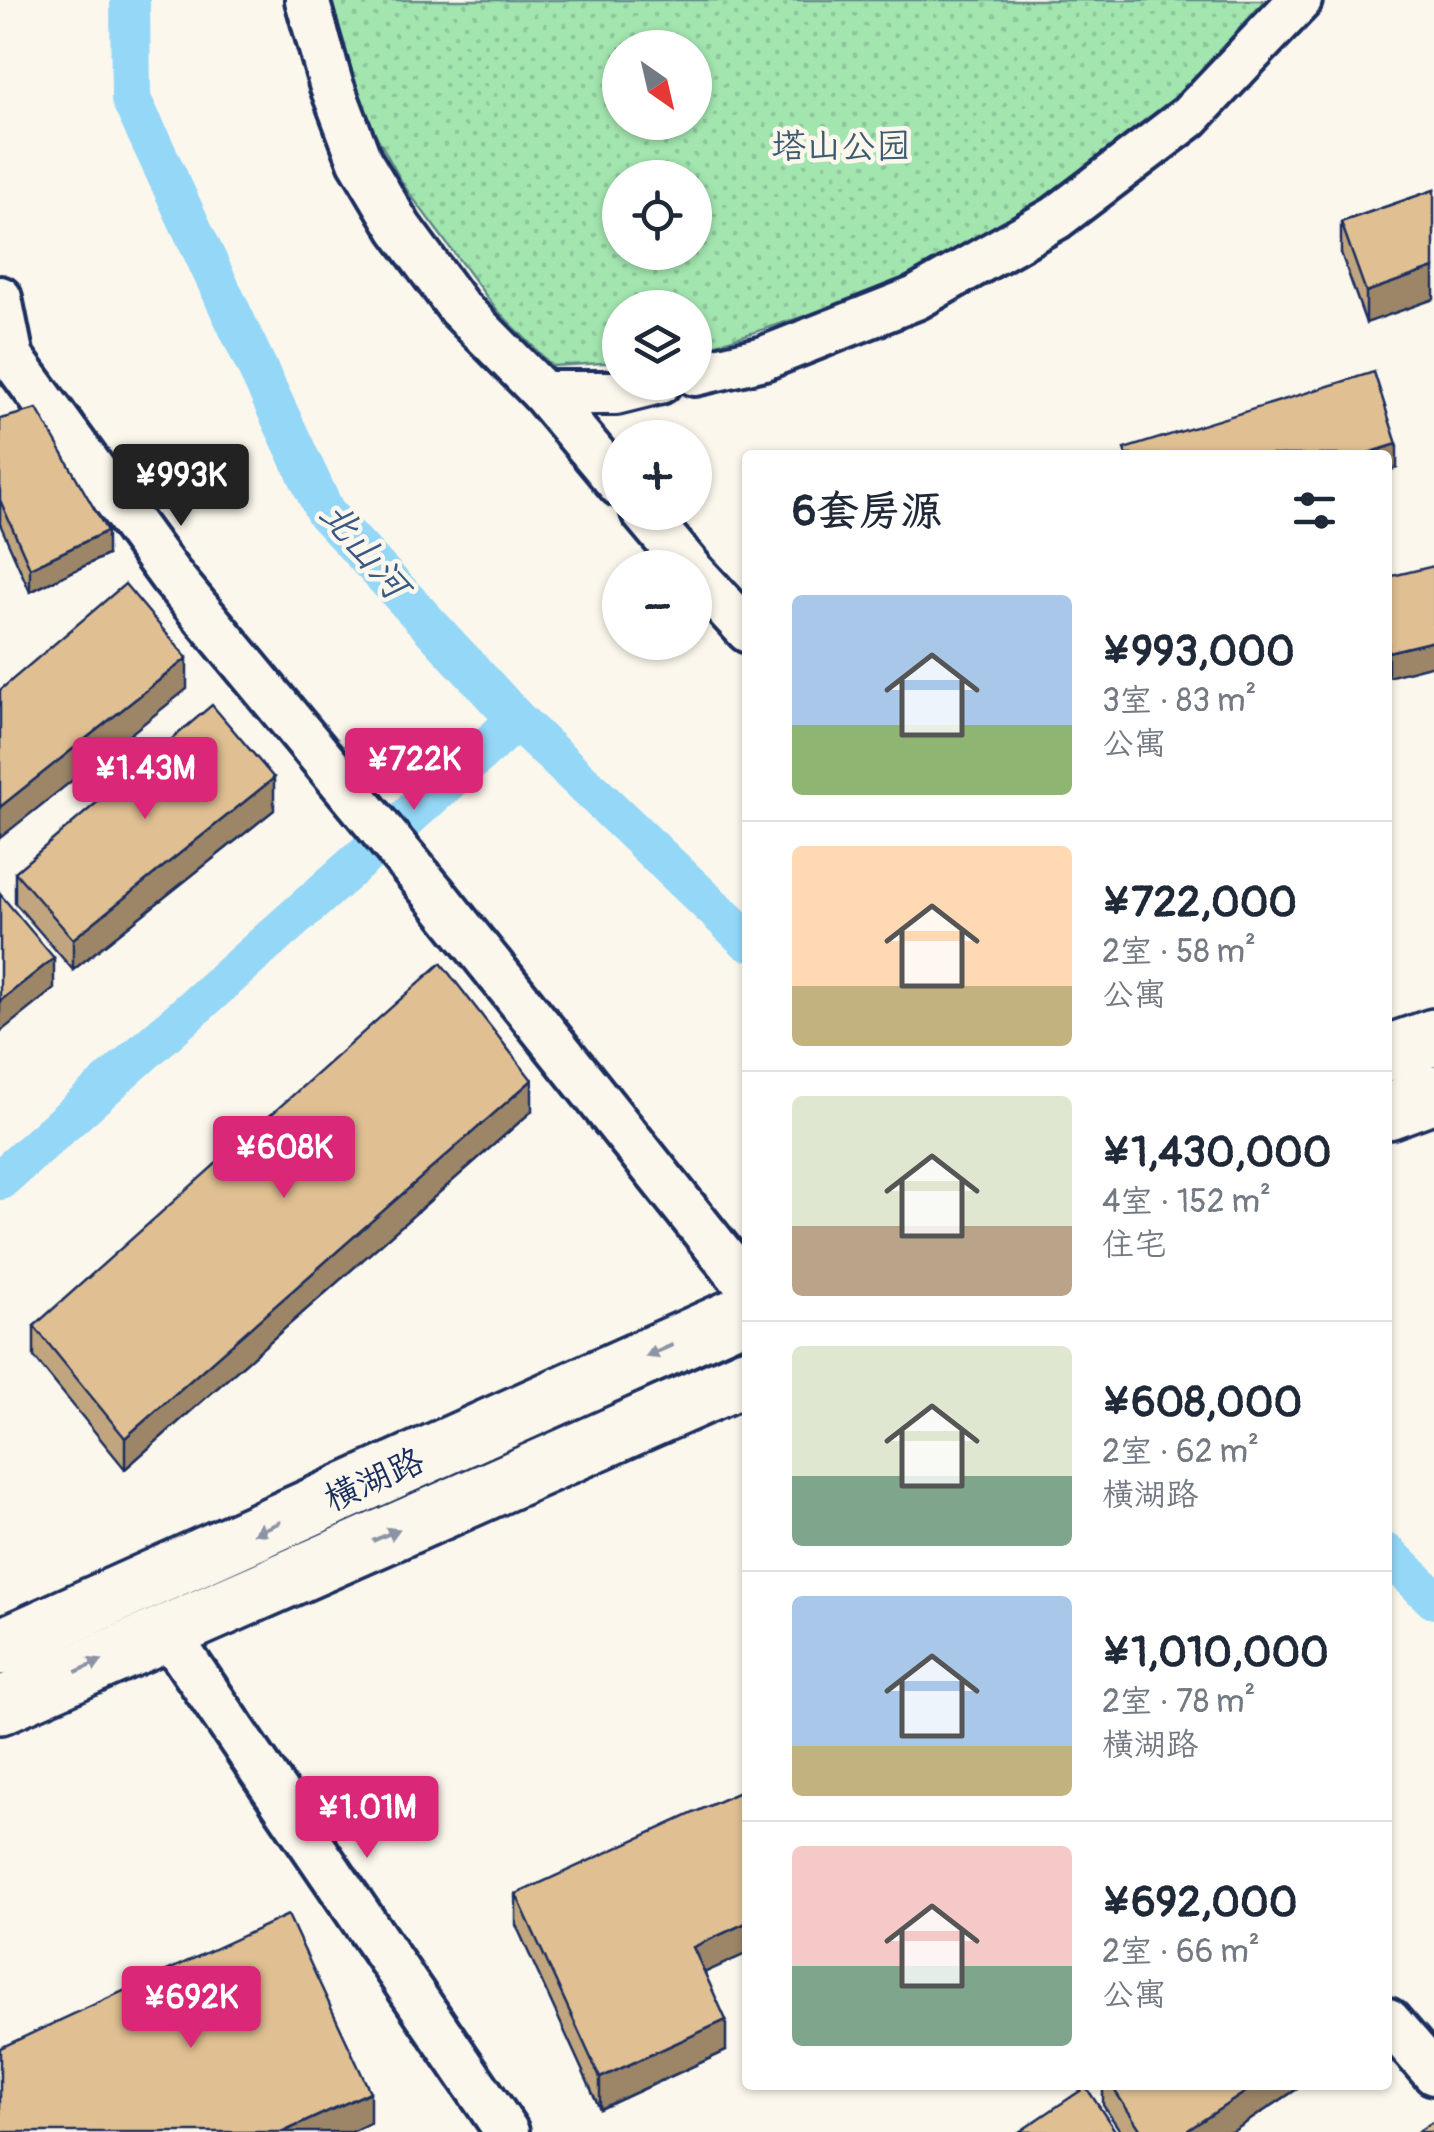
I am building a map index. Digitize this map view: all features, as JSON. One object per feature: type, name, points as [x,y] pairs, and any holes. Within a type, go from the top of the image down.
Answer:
[{"type":"highway","points":[[1392,1052],[1434,1037]]},
{"type":"highway","points":[[1392,1110],[1434,1094]]},
{"type":"highway","name":"横湖路","points":[[0,1647],[742,1314]]},
{"type":"highway","name":"横湖路","points":[[0,1706],[742,1379]]},
{"type":"street","points":[[308,0],[331,84],[360,161],[400,228],[459,308],[542,394],[602,464]]},
{"type":"street","points":[[712,370],[764,358],[916,298],[1056,218],[1189,118],[1300,0]]},
{"type":"street","points":[[0,298],[17,356],[170,576],[440,901],[742,1279]]},
{"type":"street","points":[[542,394],[602,393]]},
{"type":"street","points":[[658,530],[675,550]]},
{"type":"street","points":[[712,592],[742,625]]},
{"type":"street","points":[[166,1632],[507,2132]]},
{"type":"street","points":[[1392,2025],[1434,2073]]},
{"type":"green space","name":"塔山公园","points":[[330,0],[1265,0],[1181,93],[1040,200],[896,287],[712,346],[712,290],[602,290],[602,363],[552,366],[495,308],[404,186],[365,115]]},
{"type":"building","points":[[1434,190],[1434,268],[1366,292],[1341,222]]},
{"type":"building","points":[[1374,372],[1397,444],[1378,450],[1124,449]]},
{"type":"building","points":[[37,409],[107,531],[30,568],[0,500],[0,419]]},
{"type":"building","points":[[1434,566],[1434,641],[1392,651],[1392,576]]},
{"type":"building","points":[[125,584],[187,658],[0,807],[0,690]]},
{"type":"building","points":[[212,705],[274,778],[73,939],[15,872]]},
{"type":"building","points":[[0,894],[54,958],[0,1001]]},
{"type":"building","points":[[441,963],[532,1080],[125,1438],[34,1326]]},
{"type":"building","points":[[742,1791],[742,1925],[693,1947],[726,2020],[600,2078],[516,1894]]},
{"type":"building","points":[[288,1915],[370,2092],[283,2132],[0,2132],[0,2048]]},
{"type":"building","points":[[1082,2090],[1088,2090],[1116,2132],[1019,2132]]},
{"type":"building","points":[[1114,2090],[1248,2090],[1185,2132],[1142,2132]]},
{"type":"building","points":[[1434,2121],[1434,2132],[1417,2132]]},
{"type":"waterway","name":"北山河","points":[[130,0],[131,99],[325,512],[517,720],[742,935]]},
{"type":"waterway","points":[[0,1180],[517,720]]},
{"type":"waterway","name":"北山河","points":[[1392,1558],[1434,1599]]}]
